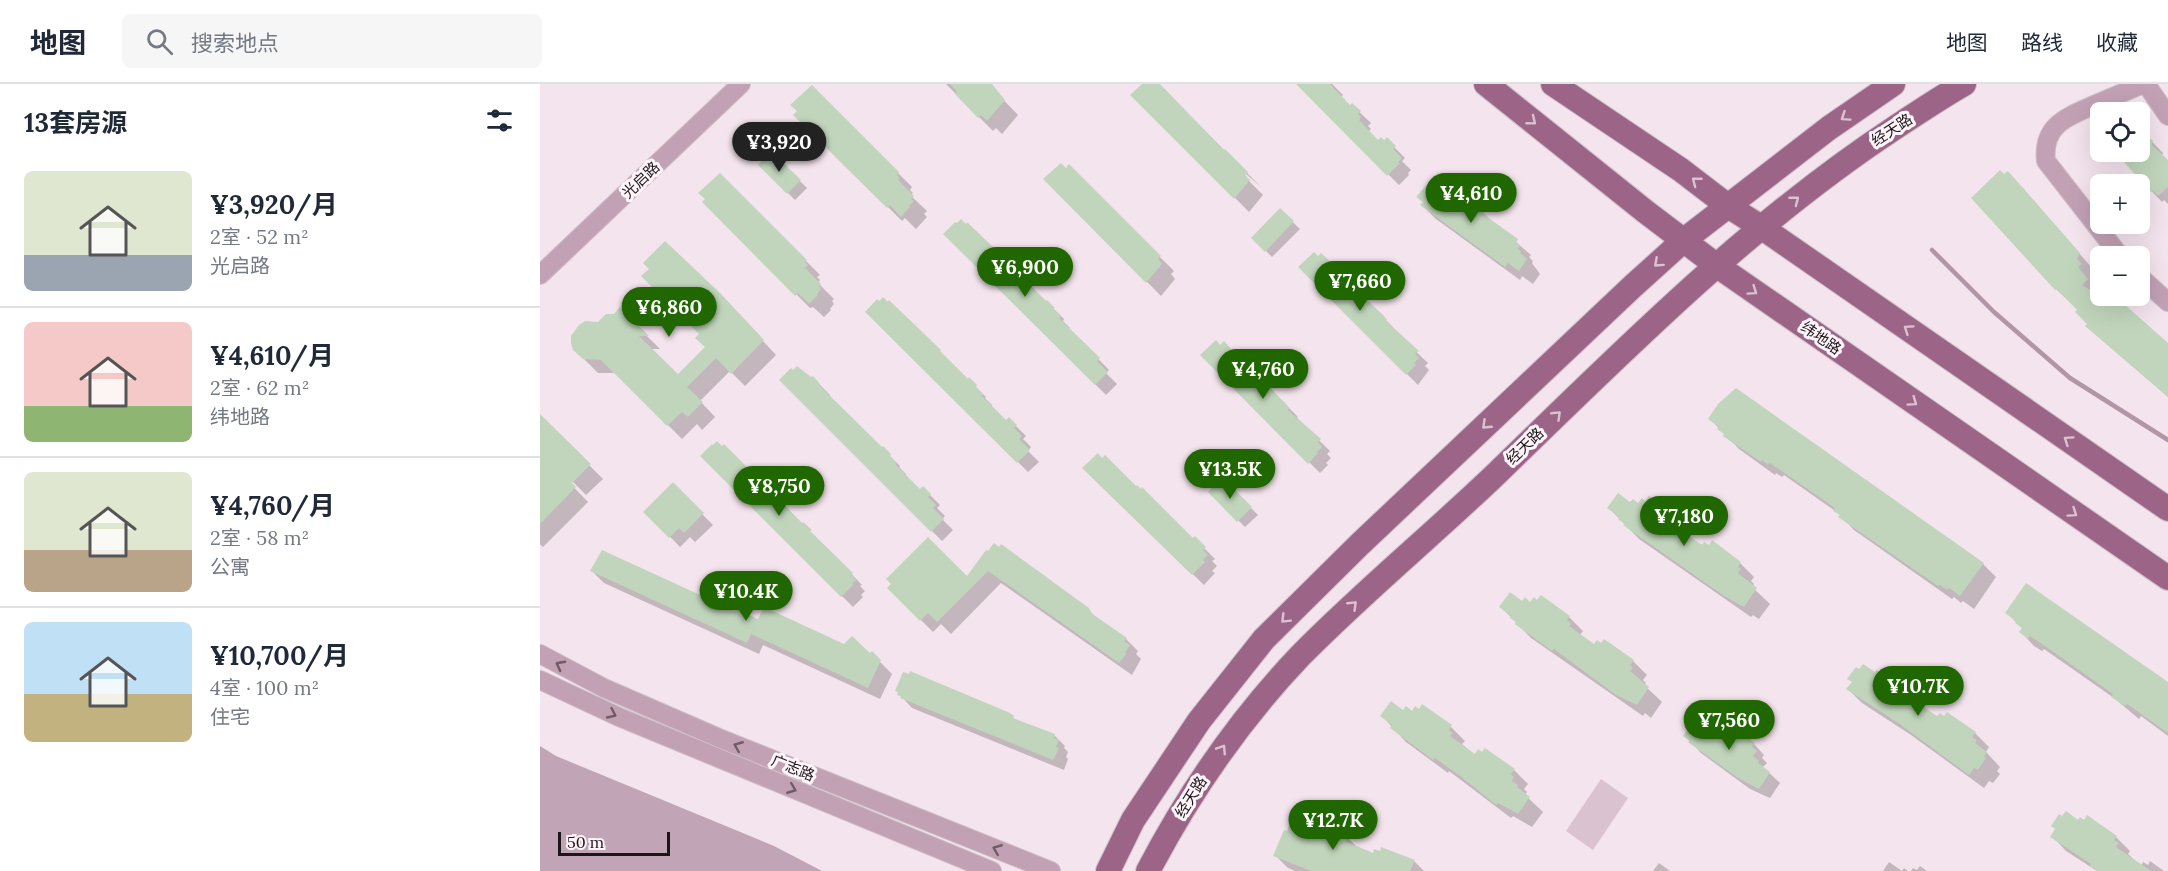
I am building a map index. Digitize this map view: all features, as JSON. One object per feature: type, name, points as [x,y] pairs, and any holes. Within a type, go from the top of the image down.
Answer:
[{"type":"main road","name":"纬地路","points":[[1486,84],[1646,213],[1716,265],[2168,578]]},
{"type":"main road","points":[[1553,84],[1681,170],[1728,206],[1761,226],[2168,509]]},
{"type":"main road","points":[[1108,871],[1133,820],[1193,731],[1264,639],[1360,544],[1684,240],[1829,128],[1893,84]]},
{"type":"main road","name":"经天路","points":[[1148,871],[1165,839],[1227,741],[1299,658],[1383,576],[1481,488],[1647,328],[1761,226],[1850,157],[1964,84]]},
{"type":"street","name":"光启路","points":[[540,275],[741,84]]},
{"type":"street","points":[[2112,246],[2046,160],[2045,152],[2049,136],[2060,122],[2144,84],[2168,116]]},
{"type":"street","points":[[2150,286],[2168,302]]},
{"type":"street","name":"广志路","points":[[540,654],[604,688],[719,738],[1051,871]]},
{"type":"street","name":"广志路","points":[[540,680],[619,717],[992,871]]},
{"type":"shaded area","points":[[540,746],[556,756],[774,846],[822,871],[540,871]]},
{"type":"shaded area","points":[[1601,779],[1628,798],[1593,850],[1566,831]]},
{"type":"building","points":[[950,84],[992,84],[1005,100],[987,121],[981,115],[978,118],[955,94],[957,92]]},
{"type":"building","points":[[1142,84],[1160,84],[1248,172],[1245,175],[1250,180],[1234,199],[1130,95]]},
{"type":"building","points":[[1296,84],[1330,84],[1350,105],[1352,103],[1361,111],[1358,114],[1361,117],[1359,120],[1378,140],[1381,137],[1384,140],[1387,137],[1396,146],[1393,149],[1402,158],[1398,162],[1400,163],[1387,176]]},
{"type":"building","points":[[812,85],[899,172],[898,180],[914,196],[911,199],[914,201],[901,217],[890,205],[887,208],[793,115],[797,111],[790,105]]},
{"type":"building","points":[[2150,138],[2153,141],[2152,145],[2168,160],[2168,187],[2158,196],[2150,191],[2150,174],[2135,174],[2124,162],[2150,162]]},
{"type":"building","points":[[771,151],[801,180],[787,194],[758,165]]},
{"type":"building","points":[[1061,163],[1066,168],[1069,164],[1161,256],[1158,259],[1162,264],[1146,283],[1043,179]]},
{"type":"building","points":[[2000,170],[2004,174],[2008,171],[2080,253],[2077,259],[2082,264],[2078,267],[2088,279],[2082,285],[2090,290],[2090,306],[2126,306],[2168,343],[2168,397],[2085,326],[2087,324],[2075,312],[2077,310],[2057,289],[2055,290],[1971,198]]},
{"type":"building","points":[[720,173],[807,260],[805,262],[808,265],[805,268],[821,284],[818,295],[809,304],[798,293],[795,296],[702,202],[705,199],[698,193]]},
{"type":"building","points":[[1433,178],[1484,212],[1483,214],[1518,239],[1516,243],[1520,246],[1518,249],[1527,259],[1519,271],[1508,263],[1505,267],[1420,205],[1423,202],[1416,197]]},
{"type":"building","points":[[1280,208],[1294,221],[1265,252],[1251,238]]},
{"type":"building","points":[[961,219],[966,224],[967,222],[1055,308],[1053,309],[1061,316],[1059,318],[1100,358],[1097,361],[1108,372],[1095,385],[943,234]]},
{"type":"building","points":[[665,241],[721,294],[764,340],[731,374],[716,358],[687,387],[703,402],[688,417],[682,412],[667,426],[601,360],[583,359],[573,350],[571,343],[571,336],[579,325],[585,321],[598,322],[606,314],[614,314],[620,307],[649,336],[639,336],[678,374],[705,347],[695,338],[699,334],[641,276],[649,269],[643,263]]},
{"type":"building","points":[[1314,252],[1318,256],[1321,253],[1333,264],[1331,266],[1419,351],[1415,354],[1419,358],[1414,363],[1416,365],[1406,375],[1298,267]]},
{"type":"building","points":[[883,297],[888,302],[889,300],[968,379],[969,377],[977,385],[982,396],[1006,420],[1009,417],[1017,425],[1014,428],[1022,436],[1019,439],[1030,450],[1017,463],[865,312],[877,299],[879,301]]},
{"type":"building","points":[[1216,340],[1220,345],[1224,341],[1253,374],[1255,372],[1286,404],[1288,410],[1321,439],[1318,442],[1322,447],[1308,464],[1200,355]]},
{"type":"building","points":[[797,366],[811,377],[813,376],[819,385],[891,454],[890,456],[897,463],[895,464],[920,489],[923,486],[931,494],[928,497],[936,505],[933,508],[944,519],[931,532],[779,380],[791,368],[793,370]]},
{"type":"building","points":[[1736,388],[1984,563],[1960,596],[1949,588],[1947,590],[1938,586],[1838,517],[1840,515],[1833,511],[1835,508],[1770,463],[1768,465],[1762,460],[1761,462],[1723,436],[1724,434],[1717,429],[1719,427],[1708,419],[1718,404]]},
{"type":"building","points":[[540,414],[591,464],[572,483],[576,487],[540,524]]},
{"type":"building","points":[[717,441],[722,446],[724,444],[768,486],[853,573],[851,575],[856,580],[841,597],[700,456]]},
{"type":"building","points":[[1098,453],[1102,458],[1105,455],[1136,486],[1141,489],[1142,487],[1193,538],[1195,536],[1206,547],[1203,550],[1208,555],[1203,560],[1205,562],[1192,575],[1082,468]]},
{"type":"building","points":[[1222,477],[1252,507],[1237,522],[1208,492]]},
{"type":"building","points":[[673,482],[704,513],[684,533],[679,528],[669,538],[643,512]]},
{"type":"building","points":[[1618,493],[1630,502],[1633,499],[1638,503],[1642,498],[1645,501],[1649,496],[1678,517],[1675,521],[1679,525],[1677,528],[1702,545],[1704,542],[1709,545],[1712,540],[1741,562],[1738,567],[1741,569],[1738,573],[1757,588],[1744,607],[1724,596],[1623,525],[1625,524],[1618,519],[1619,517],[1607,508]]},
{"type":"building","points":[[928,537],[967,576],[986,550],[988,551],[994,543],[999,547],[1001,544],[1127,638],[1124,641],[1130,645],[1125,652],[1127,653],[1119,663],[988,571],[937,622],[928,613],[920,621],[887,588],[891,584],[886,579]]},
{"type":"building","points":[[602,550],[735,611],[736,609],[758,619],[764,607],[844,644],[852,636],[881,660],[868,688],[751,634],[747,643],[590,571]]},
{"type":"building","points":[[2026,583],[2168,682],[2168,733],[2127,704],[2125,706],[2111,697],[2113,694],[2030,636],[2028,639],[2019,632],[2022,628],[2005,613]]},
{"type":"building","points":[[1510,592],[1522,601],[1525,597],[1530,602],[1534,597],[1537,600],[1541,595],[1570,616],[1567,620],[1571,624],[1569,626],[1594,644],[1597,640],[1601,643],[1604,639],[1634,660],[1630,665],[1633,668],[1630,671],[1649,687],[1637,705],[1616,695],[1554,649],[1552,651],[1515,624],[1511,616],[1499,607]]},
{"type":"building","points":[[1863,664],[1875,672],[1876,670],[1880,672],[1884,668],[1914,689],[1911,693],[1915,696],[1913,700],[1937,716],[1940,713],[1944,716],[1947,712],[1976,732],[1972,737],[1977,740],[1975,743],[1987,752],[1978,770],[1974,768],[1969,775],[1901,725],[1846,689],[1852,682],[1847,679],[1856,667],[1859,669]]},
{"type":"building","points":[[910,671],[1010,713],[1014,716],[1013,718],[1055,734],[1054,738],[1059,740],[1056,747],[1059,748],[1053,760],[900,698],[901,696],[895,691],[903,672],[909,674]]},
{"type":"building","points":[[1391,701],[1403,710],[1406,706],[1412,711],[1415,706],[1419,709],[1422,704],[1452,725],[1449,730],[1453,733],[1450,736],[1475,754],[1478,749],[1482,752],[1485,748],[1515,769],[1511,774],[1514,777],[1512,781],[1530,797],[1518,814],[1498,803],[1496,805],[1460,776],[1435,758],[1433,760],[1390,728],[1392,725],[1380,716]]},
{"type":"building","points":[[1695,719],[1715,730],[1718,725],[1722,728],[1725,723],[1755,743],[1752,747],[1757,751],[1753,756],[1770,772],[1759,789],[1738,778],[1688,742],[1690,741],[1683,736]]},
{"type":"building","points":[[2066,811],[2078,820],[2080,817],[2084,820],[2087,815],[2117,836],[2114,840],[2119,843],[2116,847],[2151,871],[2097,871],[2090,866],[2091,864],[2050,837],[2055,829],[2051,826],[2059,814],[2062,816]]},
{"type":"building","points":[[1310,817],[1344,832],[1342,835],[1347,837],[1346,842],[1373,853],[1374,849],[1380,851],[1381,847],[1415,860],[1410,871],[1311,871],[1273,856],[1291,820],[1302,824],[1303,821],[1308,823]]},
{"type":"waterway","points":[[1932,250],[1994,312],[2070,378],[2168,440]]}]
